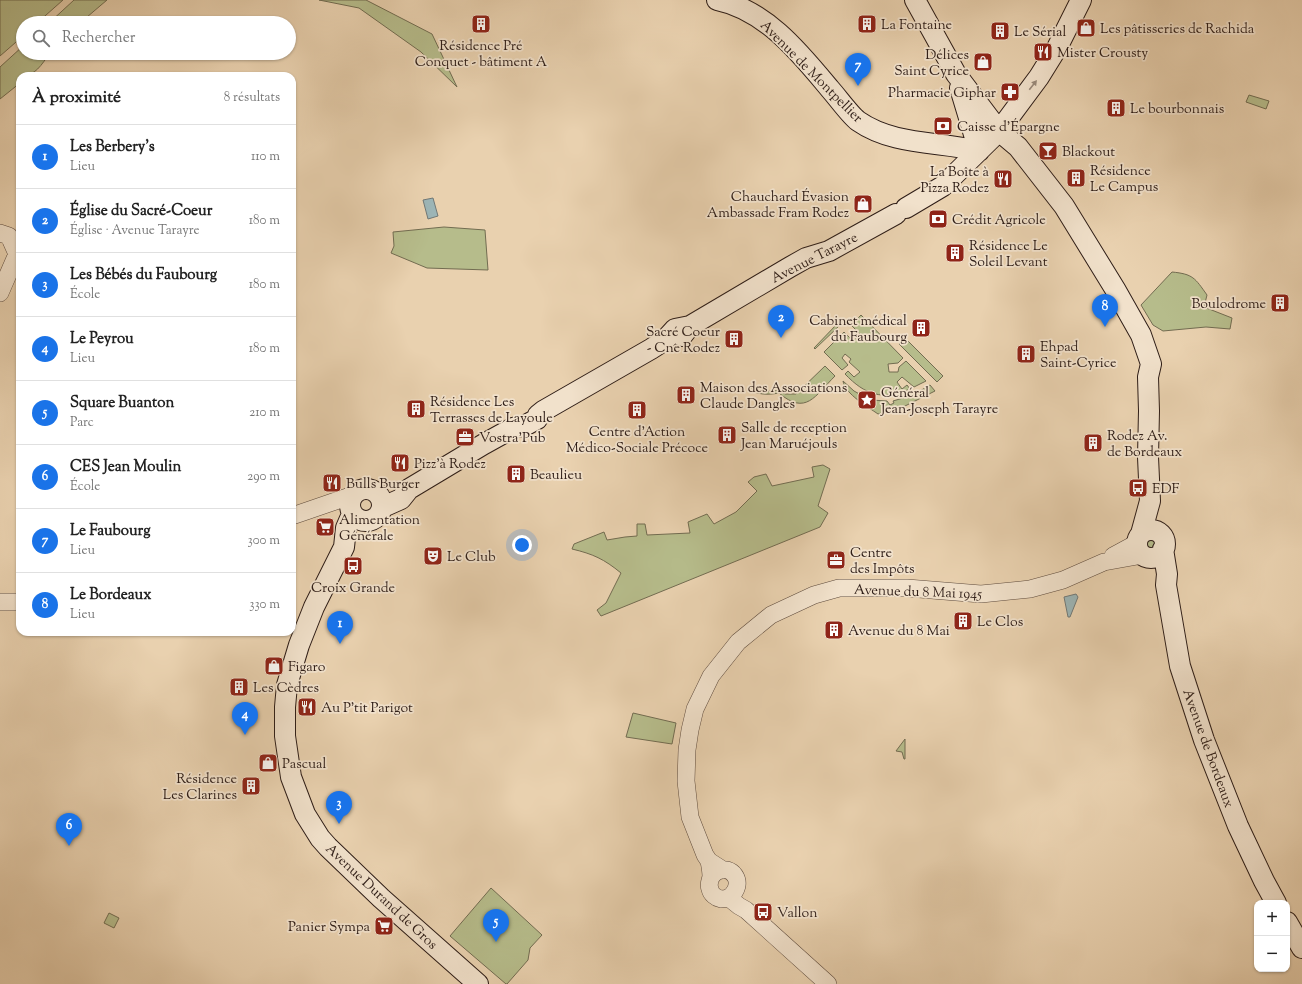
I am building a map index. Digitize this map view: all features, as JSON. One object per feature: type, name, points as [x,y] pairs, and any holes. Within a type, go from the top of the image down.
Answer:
[{"type":"main road","name":"Avenue de Montpellier","points":[[717,0],[740,7],[760,18],[778,32],[857,121],[873,130],[907,141],[950,145],[979,151]]},
{"type":"main road","points":[[915,0],[956,74],[975,99],[1004,123],[1018,147],[1064,206],[1115,289],[1141,335],[1151,364],[1148,377],[1148,457],[1150,502],[1149,545]]},
{"type":"main road","name":"Avenue Tarayre","points":[[380,500],[401,498],[410,489],[514,428],[522,418],[533,414],[538,415],[665,340],[675,329],[690,326],[806,258],[829,251],[943,186],[979,151],[1004,123],[1057,48],[1081,0]]},
{"type":"main road","points":[[956,74],[979,151]]},
{"type":"main road","points":[[363,489],[373,490],[380,500],[382,511],[376,519],[367,521],[354,509],[358,491],[363,489]]},
{"type":"main road","name":"Avenue Durand de Gros","points":[[354,509],[352,541],[344,547],[314,607],[299,646],[287,685],[285,707],[285,744],[293,783],[306,814],[320,838],[328,848],[478,984]]},
{"type":"main road","name":"Avenue de Bordeaux","points":[[1149,545],[1160,576],[1166,584],[1180,666],[1204,740],[1238,826],[1274,900]]},
{"type":"main road","points":[[1290,927],[1302,948]]},
{"type":"street","points":[[10,234],[16,248]]},
{"type":"street","points":[[0,292],[16,256]]},
{"type":"street","points":[[296,515],[325,504],[354,509]]},
{"type":"street","name":"Avenue du 8 Mai 1945","points":[[714,869],[705,855],[690,817],[686,781],[687,750],[690,730],[695,709],[711,676],[738,642],[759,623],[770,615],[814,595],[839,588],[907,588],[981,594],[1030,590],[1063,580],[1104,562],[1119,552],[1149,545]]},
{"type":"street","points":[[0,602],[16,602]]},
{"type":"street","points":[[714,869],[731,872],[735,875],[738,883],[733,893],[720,899],[713,894],[709,885],[714,869]]},
{"type":"street","points":[[733,893],[739,906],[746,910],[828,984]]},
{"type":"green space","points":[[0,0],[63,0],[45,16],[16,16],[16,42],[0,56]]},
{"type":"green space","points":[[74,0],[107,0],[88,16],[57,16]]},
{"type":"green space","points":[[319,0],[366,0],[432,34],[457,87],[421,52],[359,8]]},
{"type":"green space","points":[[16,52],[16,60],[45,60],[34,72],[16,72],[16,86],[0,99],[0,67]]},
{"type":"green space","points":[[1249,95],[1269,101],[1266,109],[1246,102]]},
{"type":"green space","points":[[444,227],[485,230],[488,270],[427,268],[391,253],[394,246],[393,232]]},
{"type":"green space","points":[[1172,272],[1185,274],[1193,278],[1207,295],[1204,307],[1232,318],[1230,329],[1206,327],[1163,331],[1153,325],[1141,305]]},
{"type":"green space","points":[[861,315],[903,358],[898,363],[888,364],[889,372],[898,372],[899,367],[906,361],[926,381],[914,387],[902,377],[897,382],[902,389],[907,385],[910,389],[891,395],[883,395],[867,391],[852,381],[845,374],[848,371],[854,377],[860,372],[849,362],[851,359],[845,354],[842,358],[848,365],[842,370],[824,352],[844,332],[853,341],[860,334],[851,325]]},
{"type":"green space","points":[[837,324],[839,326],[815,349],[814,348]]},
{"type":"green space","points":[[905,338],[943,376],[937,382],[899,344]]},
{"type":"green space","points":[[825,366],[835,376],[810,401],[796,403],[788,400],[779,393],[763,394],[748,389],[750,387],[765,391],[780,390],[785,394],[796,394]]},
{"type":"green space","points":[[843,381],[854,391],[863,396],[862,401],[870,404],[871,400],[887,401],[890,405],[894,403],[893,401],[913,395],[930,385],[935,391],[899,409],[878,414],[852,395],[848,391]]},
{"type":"green space","points":[[823,465],[830,469],[818,506],[828,513],[820,527],[601,616],[597,610],[606,603],[621,573],[598,558],[572,549],[574,544],[604,532],[607,540],[637,536],[637,524],[645,524],[647,535],[690,533],[688,522],[707,514],[714,524],[736,512],[757,491],[748,482],[754,477],[766,474],[772,486],[814,477],[812,467]]},
{"type":"green space","points":[[1148,536],[1154,536],[1158,540],[1158,546],[1154,550],[1148,550],[1144,546],[1144,540]]},
{"type":"green space","points":[[633,713],[676,723],[672,744],[626,737]]},
{"type":"green space","points":[[905,739],[904,759],[902,752],[896,751]]},
{"type":"green space","points":[[491,888],[542,935],[530,948],[528,960],[507,984],[450,936]]},
{"type":"green space","points":[[109,913],[119,918],[114,928],[104,923]]},
{"type":"water","points":[[433,198],[438,216],[428,219],[423,200]]},
{"type":"water","points":[[1076,594],[1078,597],[1070,617],[1068,617],[1064,597]]},
{"type":"place","name":"Résidence Pré Conquet - bâtiment A","points":[[481,24]]},
{"type":"place","name":"La Fontaine","points":[[867,24]]},
{"type":"place","name":"Les pâtisseries de Rachida","points":[[1086,28]]},
{"type":"place","name":"Le Sérial","points":[[1000,31]]},
{"type":"place","name":"Mister Crousty","points":[[1043,52]]},
{"type":"place","name":"Délices Saint Cyrice","points":[[983,62]]},
{"type":"place","name":"Le Faubourg","points":[[858,86]]},
{"type":"place","name":"Pharmacie Giphar","points":[[1010,92]]},
{"type":"place","name":"Le bourbonnais","points":[[1116,108]]},
{"type":"place","name":"Caisse d'Épargne","points":[[943,126]]},
{"type":"place","name":"Blackout","points":[[1048,151]]},
{"type":"place","name":"Résidence Le Campus","points":[[1076,178]]},
{"type":"place","name":"La Boîte à Pizza Rodez","points":[[1003,179]]},
{"type":"place","name":"Chauchard Évasion Ambassade Fram Rodez","points":[[863,204]]},
{"type":"place","name":"Crédit Agricole","points":[[938,219]]},
{"type":"place","name":"Résidence Le Soleil Levant","points":[[955,253]]},
{"type":"place","name":"Boulodrome","points":[[1280,303]]},
{"type":"place","name":"Le Bordeaux","points":[[1105,327]]},
{"type":"place","name":"Cabinet médical du Faubourg","points":[[921,328]]},
{"type":"place","name":"Église du Sacré-Coeur","points":[[781,338]]},
{"type":"place","name":"Sacré Coeur - Cne Rodez","points":[[734,339]]},
{"type":"place","name":"Ehpad Saint-Cyrice","points":[[1026,354]]},
{"type":"place","name":"Maison des Associations Claude Dangles","points":[[686,395]]},
{"type":"place","name":"Général Jean-Joseph Tarayre","points":[[867,400]]},
{"type":"place","name":"Résidence Les Terrasses de Layoule","points":[[416,409]]},
{"type":"place","name":"Centre d'Action Médico-Sociale Précoce","points":[[637,410]]},
{"type":"place","name":"Salle de reception Jean Maruéjouls","points":[[727,435]]},
{"type":"place","name":"Vostra'Pub","points":[[465,437]]},
{"type":"place","name":"Rodez Av. de Bordeaux","points":[[1093,443]]},
{"type":"place","name":"Pizz'à Rodez","points":[[400,463]]},
{"type":"place","name":"Beaulieu","points":[[516,474]]},
{"type":"place","name":"Bulls Burger","points":[[332,483]]},
{"type":"place","name":"EDF","points":[[1138,488]]},
{"type":"place","name":"Alimentation Générale","points":[[325,527]]},
{"type":"place","name":"Le Club","points":[[433,556]]},
{"type":"place","name":"Centre des Impôts","points":[[836,560]]},
{"type":"place","name":"Croix Grande","points":[[353,566]]},
{"type":"place","name":"Le Clos","points":[[963,621]]},
{"type":"place","name":"Avenue du 8 Mai","points":[[834,630]]},
{"type":"place","name":"Les Berbery's","points":[[340,644]]},
{"type":"place","name":"Figaro","points":[[274,666]]},
{"type":"place","name":"Les Cèdres","points":[[239,687]]},
{"type":"place","name":"Au P'tit Parigot","points":[[307,707]]},
{"type":"place","name":"Le Peyrou","points":[[245,735]]},
{"type":"place","name":"Pascual","points":[[268,763]]},
{"type":"place","name":"Résidence Les Clarines","points":[[251,786]]},
{"type":"place","name":"Les Bébés du Faubourg","points":[[339,824]]},
{"type":"place","name":"CES Jean Moulin","points":[[69,846]]},
{"type":"place","name":"Vallon","points":[[763,912]]},
{"type":"place","name":"Panier Sympa","points":[[384,926]]},
{"type":"place","name":"Square Buanton","points":[[496,942]]}]
